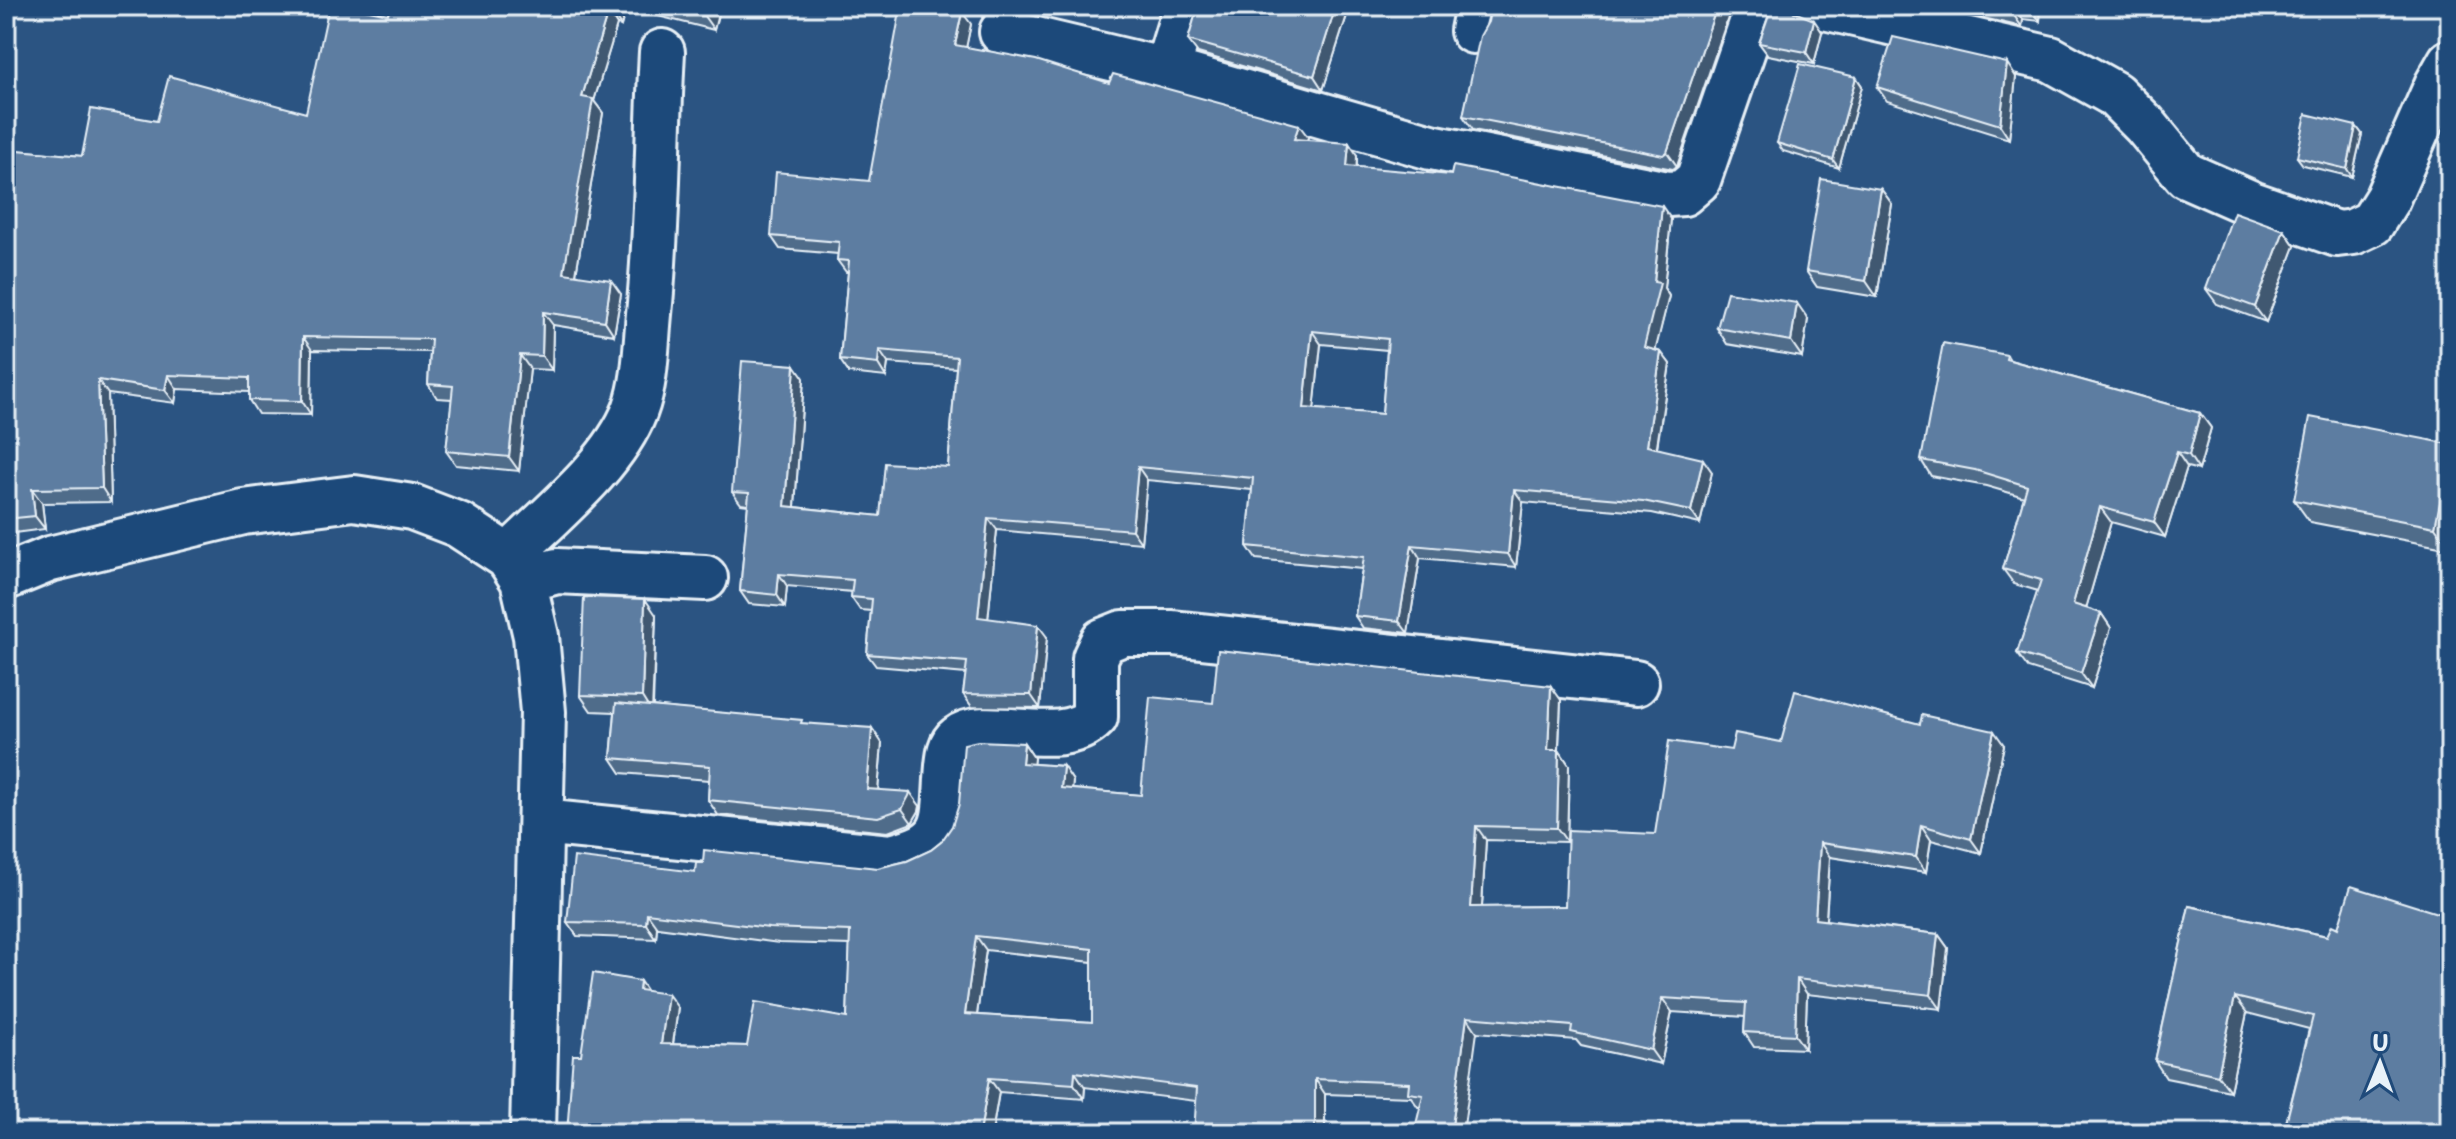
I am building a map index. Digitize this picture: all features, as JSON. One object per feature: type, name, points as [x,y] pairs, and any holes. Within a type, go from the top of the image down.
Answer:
[{"type":"street","points":[[1166,72],[1186,6]]},
{"type":"street","points":[[1002,32],[1166,72],[1431,147],[1668,194],[1683,193],[1698,180],[1758,6]]},
{"type":"street","points":[[1820,6],[2051,59],[2114,94],[2145,125],[2186,175],[2252,204],[2337,234],[2353,232],[2372,223],[2387,199],[2450,62]]},
{"type":"street","points":[[516,568],[615,445],[635,410],[642,378],[653,279],[662,52]]},
{"type":"street","points":[[6,577],[50,559],[243,512],[354,498],[412,507],[459,525],[516,568],[705,578]]},
{"type":"street","points":[[516,568],[536,636],[543,712],[533,1133]]},
{"type":"street","points":[[541,822],[890,857],[910,852],[929,844],[942,828],[949,752],[957,738],[974,731],[1056,732],[1085,727],[1095,717],[1095,658],[1103,641],[1123,633],[1173,633],[1636,683]]},
{"type":"building","points":[[329,6],[351,6],[388,14],[390,6],[613,6],[611,12],[608,11],[582,97],[593,99],[564,273],[611,280],[605,321],[543,312],[542,356],[520,355],[509,457],[446,451],[453,386],[428,384],[431,339],[303,337],[302,401],[249,400],[249,378],[168,375],[165,390],[98,380],[102,488],[32,489],[35,516],[6,519],[6,149],[82,156],[91,109],[157,121],[169,76],[306,113]]},
{"type":"building","points":[[664,6],[707,6],[704,16]]},
{"type":"building","points":[[901,6],[946,6],[962,12],[955,45],[1036,60],[1109,83],[1113,74],[1299,125],[1294,139],[1349,143],[1347,166],[1451,175],[1453,166],[1662,206],[1654,282],[1660,283],[1644,347],[1661,352],[1647,446],[1703,459],[1691,511],[1643,501],[1514,490],[1508,554],[1412,545],[1399,621],[1355,616],[1364,557],[1247,546],[1253,478],[1138,467],[1132,530],[988,518],[978,617],[1038,625],[1031,695],[963,694],[967,662],[867,654],[872,599],[851,597],[853,580],[779,574],[777,595],[740,591],[749,493],[732,492],[742,361],[795,365],[785,506],[880,516],[885,463],[948,467],[957,357],[879,350],[878,364],[840,360],[849,261],[837,260],[839,242],[771,236],[776,172],[869,181]],"holes":[[[1312,331],[1388,339],[1382,414],[1304,408]]]},
{"type":"building","points":[[1198,6],[1336,6],[1314,76],[1188,40]]},
{"type":"building","points":[[1491,6],[1717,6],[1667,152],[1663,155],[1463,116],[1480,36],[1488,22]]},
{"type":"building","points":[[1772,6],[1791,6],[1794,12],[1814,20],[1806,52],[1759,43]]},
{"type":"building","points":[[1989,6],[2012,6],[2011,11]]},
{"type":"building","points":[[1893,37],[2007,63],[2000,125],[1877,87]]},
{"type":"building","points":[[1800,64],[1856,77],[1833,160],[1777,143]]},
{"type":"building","points":[[2306,114],[2356,126],[2347,169],[2297,157]]},
{"type":"building","points":[[1821,179],[1881,189],[1866,281],[1806,271]]},
{"type":"building","points":[[2234,212],[2284,230],[2255,307],[2206,289]]},
{"type":"building","points":[[1727,292],[1797,303],[1791,341],[1717,328]]},
{"type":"building","points":[[1943,343],[2007,355],[2006,359],[2200,413],[2189,455],[2177,452],[2154,522],[2100,507],[2073,604],[2101,613],[2081,673],[2017,653],[2041,580],[2003,569],[2027,486],[1975,470],[1921,460]]},
{"type":"building","points":[[2310,417],[2450,444],[2435,527],[2294,500]]},
{"type":"building","points":[[584,597],[645,599],[642,697],[580,695]]},
{"type":"building","points":[[1218,650],[1551,686],[1548,750],[1559,750],[1557,828],[1476,826],[1471,907],[1565,906],[1568,830],[1655,834],[1669,741],[1731,750],[1735,733],[1781,742],[1795,691],[1920,724],[1922,715],[1994,731],[1971,839],[1921,825],[1916,857],[1820,843],[1815,919],[1938,934],[1931,995],[1797,979],[1795,1035],[1744,1032],[1746,1003],[1662,998],[1651,1050],[1571,1032],[1572,1026],[1467,1017],[1451,1133],[1414,1133],[1423,1095],[1408,1093],[1409,1083],[1315,1079],[1315,1133],[1194,1133],[1197,1088],[1075,1072],[1074,1084],[989,1078],[980,1133],[898,1126],[897,1133],[567,1133],[573,1055],[581,1055],[593,973],[640,981],[639,990],[668,994],[661,1044],[747,1046],[755,1002],[847,1018],[850,931],[769,928],[647,913],[646,924],[567,922],[574,857],[695,872],[696,863],[703,863],[704,850],[878,868],[907,861],[941,842],[952,826],[959,804],[964,744],[978,741],[1024,743],[1022,763],[1063,766],[1061,788],[1141,795],[1150,697],[1213,703]],"holes":[[[976,936],[1092,949],[1092,1022],[965,1014]]]},
{"type":"building","points":[[616,703],[872,728],[867,789],[910,792],[909,796],[902,809],[878,817],[708,800],[710,766],[611,758]]},
{"type":"building","points":[[2351,886],[2450,917],[2450,1133],[2328,1133],[2286,1123],[2313,1016],[2235,997],[2218,1075],[2155,1061],[2189,906],[2327,936],[2332,925],[2338,928]]}]
